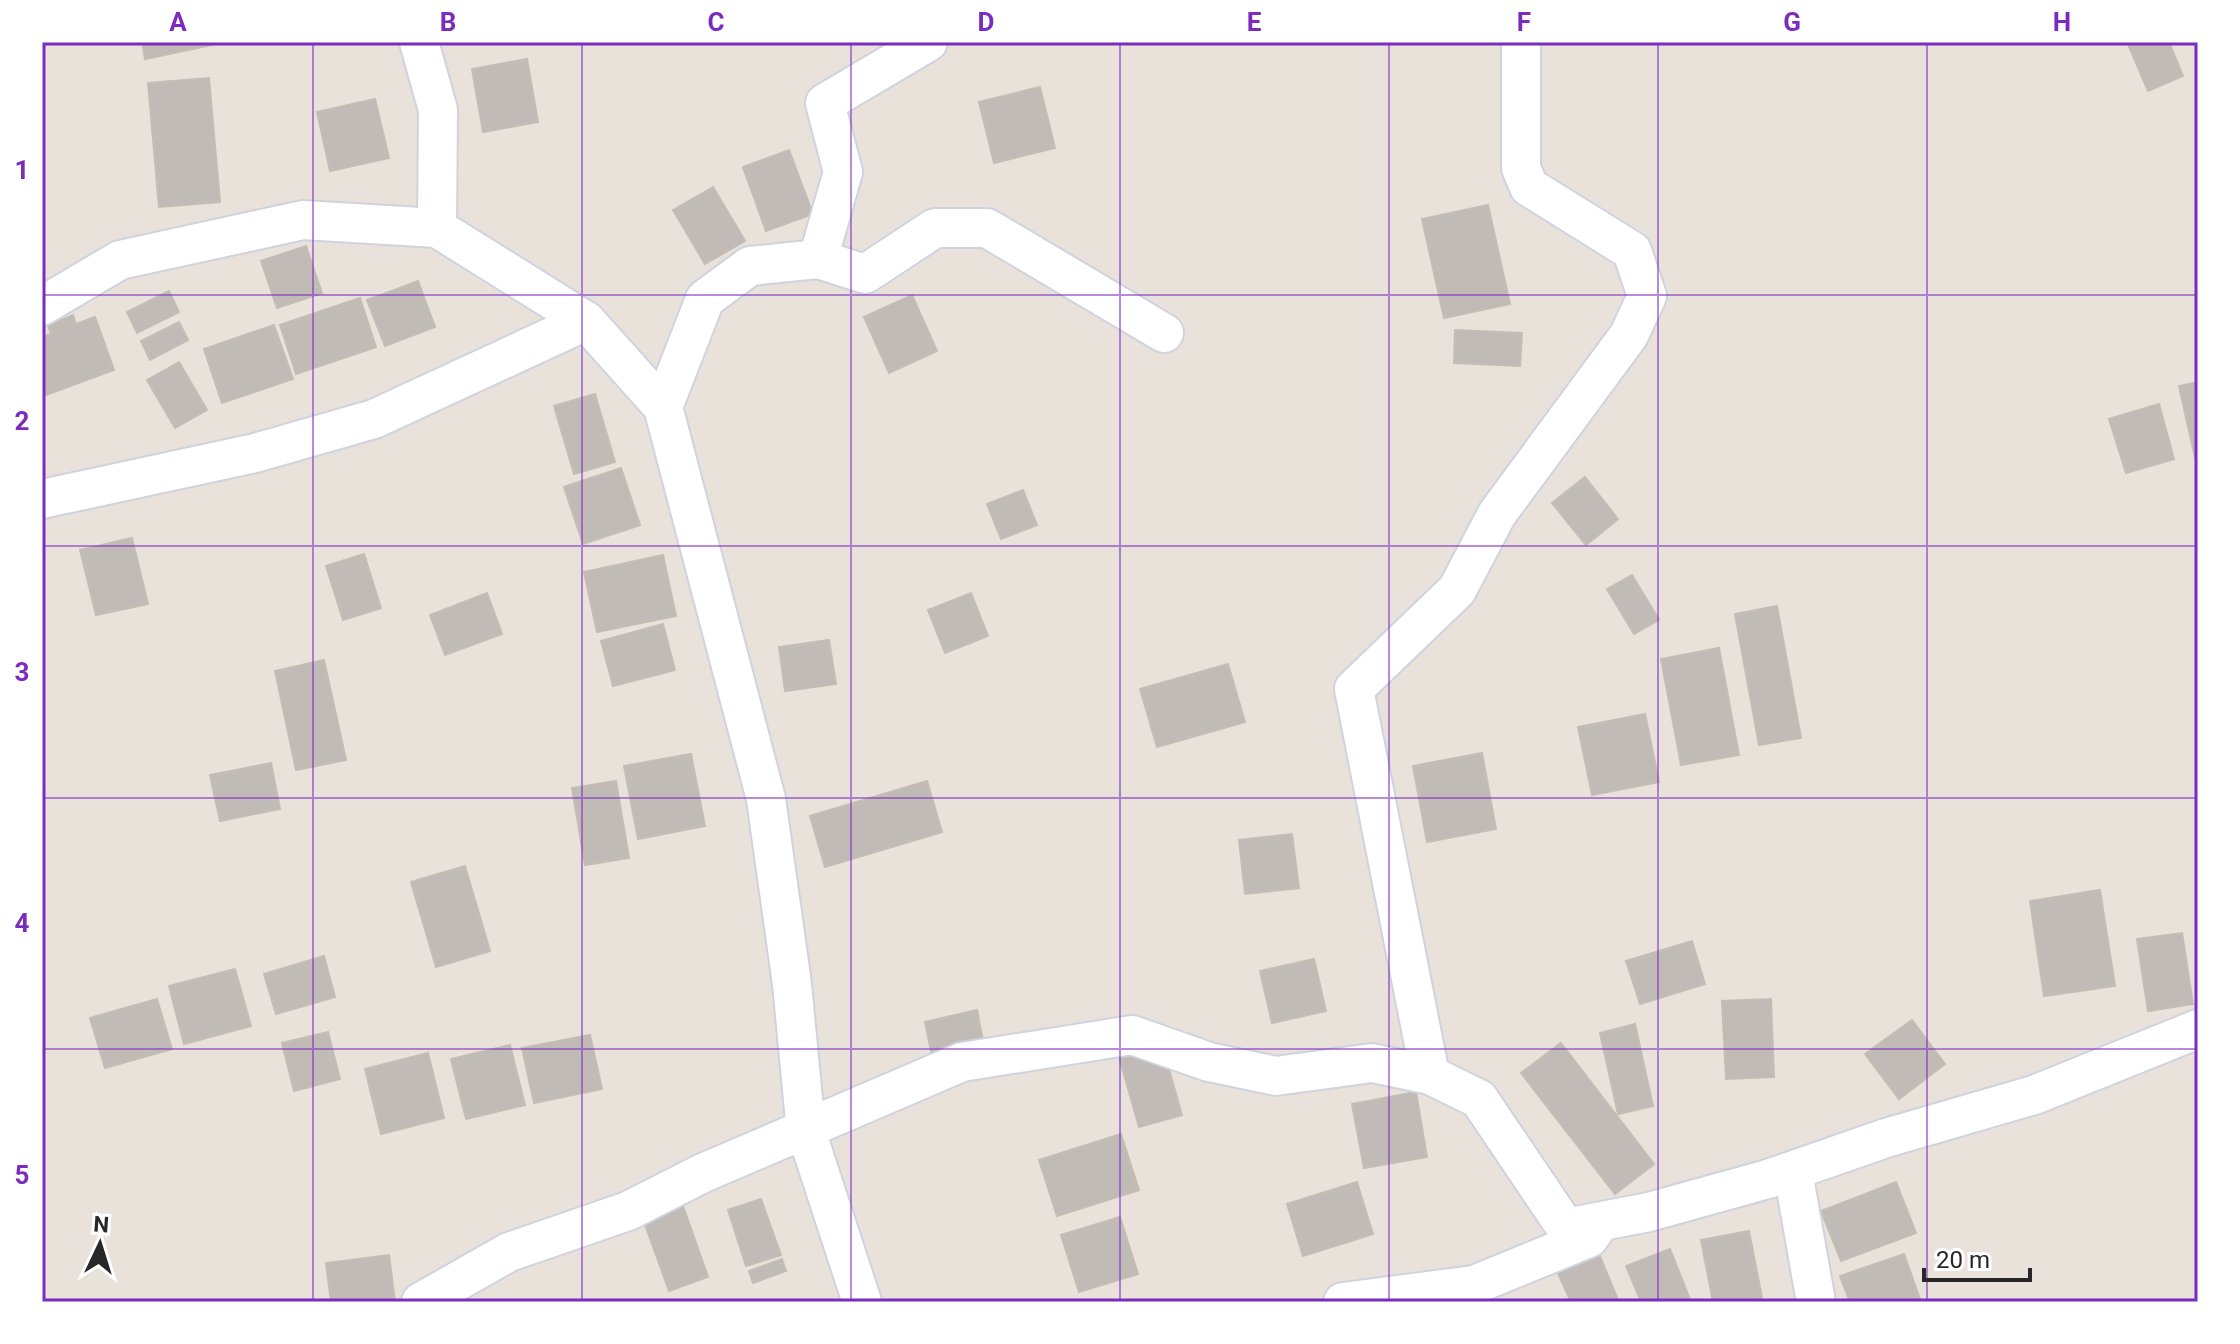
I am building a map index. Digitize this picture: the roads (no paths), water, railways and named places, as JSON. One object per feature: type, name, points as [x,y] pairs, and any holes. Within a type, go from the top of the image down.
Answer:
[{"type":"street","points":[[419,42],[438,110],[437,228]]},
{"type":"street","points":[[818,259],[843,172],[825,103],[928,42]]},
{"type":"street","points":[[1430,1075],[1354,689],[1457,590],[1497,514],[1629,335],[1647,296],[1632,251],[1529,187],[1521,168],[1521,42]]},
{"type":"street","points":[[42,306],[120,260],[303,220],[437,228],[586,321],[663,407],[766,799],[792,984],[806,1131],[862,1302]]},
{"type":"street","points":[[663,407],[705,299],[750,266],[818,259],[865,274],[935,228],[987,228],[1164,333]]},
{"type":"street","points":[[42,499],[255,453],[374,419],[586,321]]},
{"type":"street","points":[[1343,1302],[1474,1285],[1589,1238],[1595,1228],[1793,1172],[1886,1138],[2034,1095],[2198,1029]]},
{"type":"street","points":[[421,1302],[509,1252],[628,1211],[703,1173],[962,1062],[1132,1035],[1209,1062],[1276,1076],[1372,1063],[1430,1075],[1479,1099],[1566,1228],[1649,1212],[1793,1172]]},
{"type":"street","points":[[1793,1172],[1816,1302]]}]
